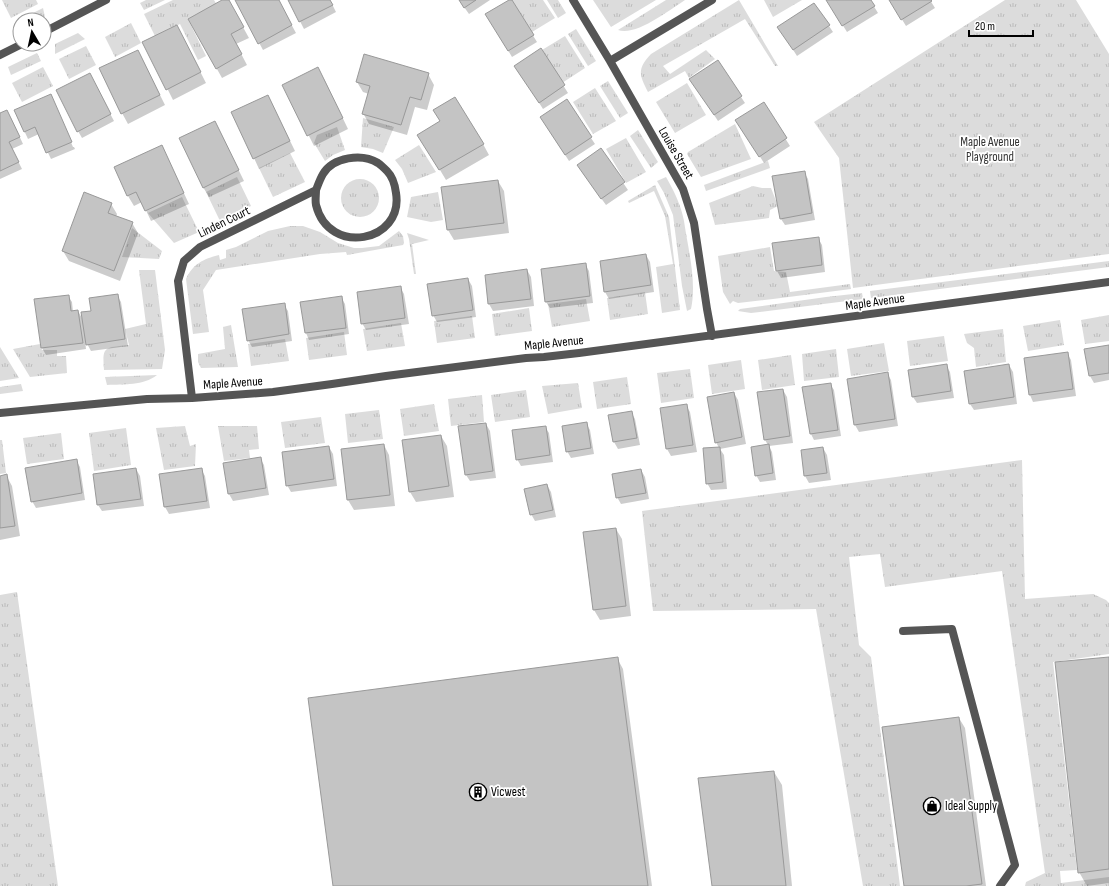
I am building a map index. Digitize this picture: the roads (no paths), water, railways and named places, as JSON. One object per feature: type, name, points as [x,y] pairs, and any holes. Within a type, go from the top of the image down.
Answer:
[{"type":"street","points":[[52,28],[106,0]]},
{"type":"street","name":"Louise Street","points":[[573,0],[610,61],[683,189],[694,223],[712,336]]},
{"type":"street","points":[[610,61],[712,0]]},
{"type":"street","points":[[0,55],[12,49]]},
{"type":"street","points":[[350,157],[365,158],[378,163],[389,173],[395,186],[397,197],[394,215],[384,227],[372,235],[359,238],[345,237],[332,230],[321,218],[316,204],[316,190],[324,172],[334,163],[350,157]]},
{"type":"street","name":"Linden Court","points":[[192,398],[178,281],[184,261],[200,247],[316,190]]},
{"type":"street","name":"Maple Avenue","points":[[0,413],[147,399],[192,398],[273,392],[488,362],[526,358],[544,358],[712,336],[1109,282]]},
{"type":"street","points":[[903,631],[952,628],[1014,865],[1000,886]]},
{"type":"place","name":"Vicwest","points":[[478,792]]},
{"type":"place","name":"Ideal Supply","points":[[932,806]]},
{"type":"park label","name":"Maple Avenue Playground","points":[[990,150]]}]
